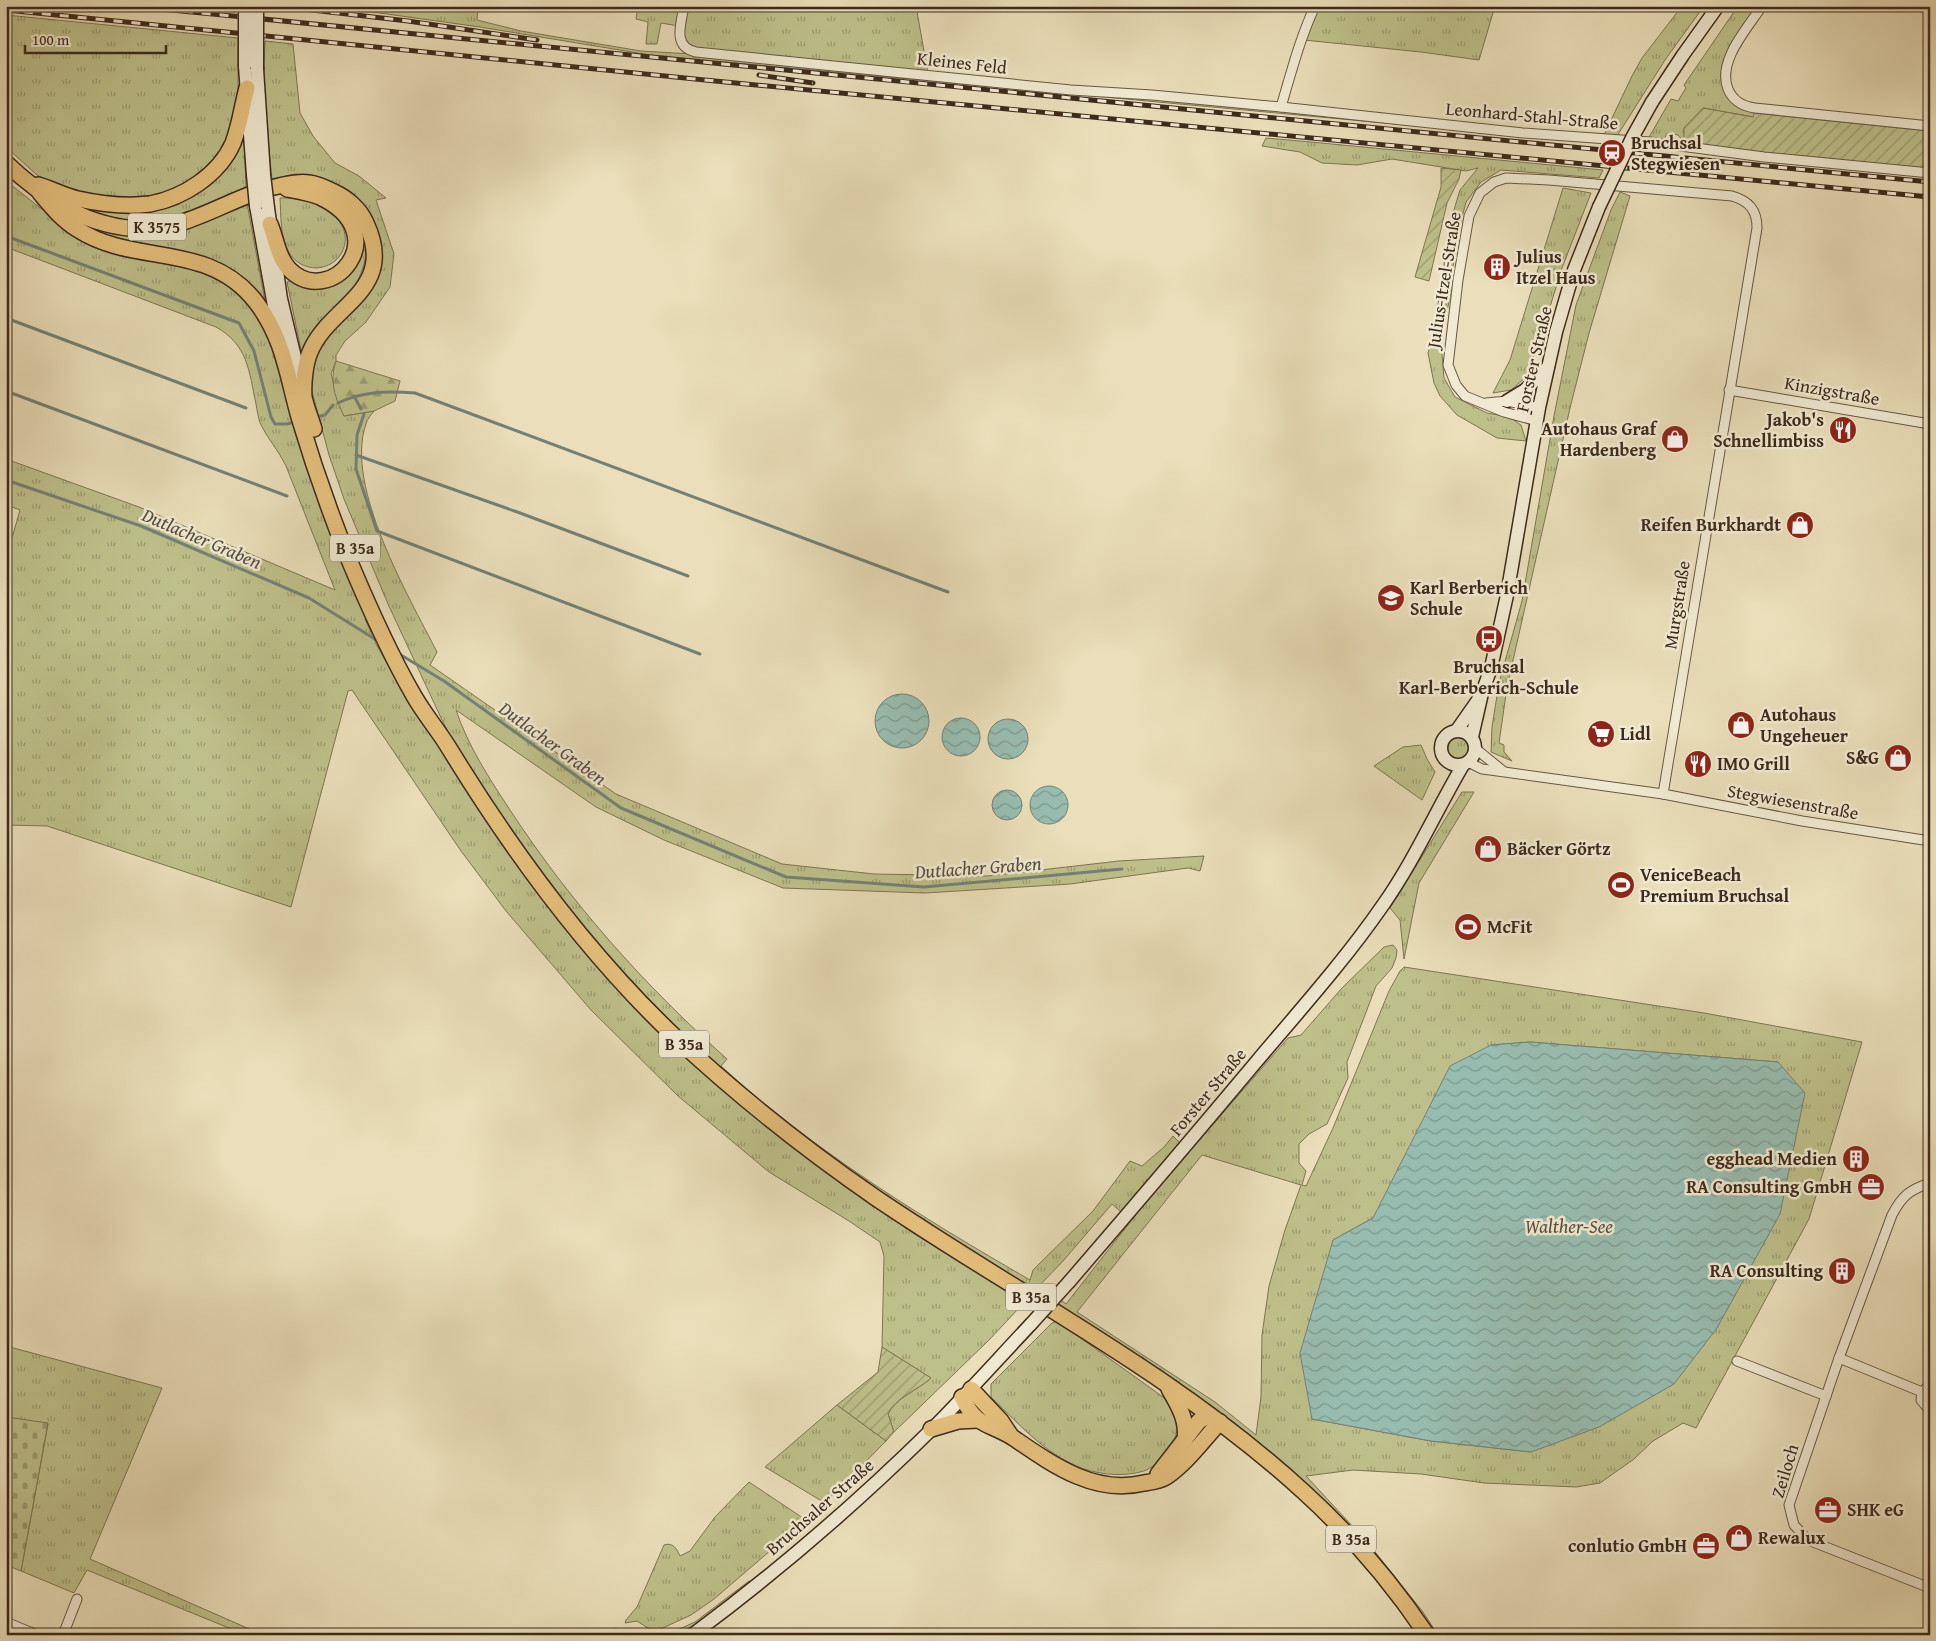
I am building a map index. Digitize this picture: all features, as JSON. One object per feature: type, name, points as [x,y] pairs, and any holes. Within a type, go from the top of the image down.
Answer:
[{"type":"main road","points":[[25,181],[75,198],[112,205],[149,204],[175,196],[201,181],[223,160],[238,129],[247,88]]},
{"type":"main road","name":"K 3575","points":[[6,163],[40,193],[64,208],[91,220],[122,227],[145,229],[183,222],[258,191],[276,186]]},
{"type":"main road","points":[[276,186],[296,182],[309,183],[333,192],[350,202],[366,222],[373,248],[373,262],[365,286],[315,341],[306,366],[303,406]]},
{"type":"main road","points":[[270,224],[282,260],[296,275],[306,279],[315,281],[332,278],[341,272],[354,256],[357,235],[346,216],[320,197],[276,186]]},
{"type":"main road","points":[[40,193],[63,219],[80,232],[102,242],[124,249],[203,263],[231,278],[255,300],[280,343]]},
{"type":"main road","name":"B 35a","points":[[280,343],[303,406],[345,551],[382,634],[416,700],[444,739],[495,821],[549,894],[628,987],[673,1034],[758,1110],[840,1172],[881,1201],[1093,1336],[1214,1419],[1265,1458],[1329,1516],[1353,1541],[1393,1588],[1427,1635]]},
{"type":"main road","name":"B 35a","points":[[315,452],[397,644],[444,739]]},
{"type":"main road","points":[[1167,1386],[1182,1413],[1185,1426],[1185,1440]]},
{"type":"main road","points":[[967,1393],[971,1413],[978,1420],[1012,1437],[1065,1470],[1086,1480],[1103,1485],[1125,1487],[1164,1479],[1174,1471],[1214,1419]]},
{"type":"main road","points":[[967,1393],[1001,1421],[1012,1437]]},
{"type":"main road","points":[[1147,1483],[1159,1474],[1200,1421],[1214,1419]]},
{"type":"main road","points":[[931,1429],[958,1422],[978,1420]]},
{"type":"street","name":"B 35a","points":[[245,6],[258,175]]},
{"type":"street","name":"B 35a","points":[[256,6],[251,68],[247,88],[280,343]]},
{"type":"street","name":"Kleines Feld","points":[[684,6],[680,34],[681,44],[687,50],[696,52],[1071,90],[1152,95],[1281,107]]},
{"type":"street","points":[[1281,107],[1308,21],[1316,6]]},
{"type":"street","name":"Forster Straße","points":[[1474,743],[1482,693],[1491,668],[1507,595],[1538,414],[1556,332],[1574,270],[1599,207],[1632,138],[1682,55],[1718,6]]},
{"type":"street","points":[[1762,6],[1727,61],[1725,74],[1728,88],[1735,100],[1754,108],[1930,126]]},
{"type":"street","name":"Leonhard-Stahl-Straße","points":[[1281,107],[1523,133],[1684,146],[1764,157],[1930,173]]},
{"type":"street","name":"Julius-Itzel-Straße","points":[[1538,414],[1504,412],[1465,396],[1456,386],[1448,365],[1458,280],[1469,216],[1480,192],[1487,186],[1506,178],[1732,196]]},
{"type":"street","name":"Murgstraße","points":[[1662,794],[1757,220],[1756,214],[1748,204],[1732,196]]},
{"type":"street","name":"B 35a","points":[[262,207],[270,224],[281,299],[303,406]]},
{"type":"street","points":[[1507,401],[1525,390],[1548,367]]},
{"type":"street","name":"Kinzigstraße","points":[[1729,390],[1930,424]]},
{"type":"street","name":"Julius-Itzel-Straße","points":[[1486,403],[1507,401],[1538,414]]},
{"type":"street","name":"Forster Straße","points":[[1457,730],[1482,693]]},
{"type":"street","points":[[1474,743],[1474,754],[1465,764],[1455,765],[1447,761],[1442,753],[1441,744],[1448,733],[1457,730],[1463,731],[1503,771]]},
{"type":"street","name":"Forster Straße","points":[[1443,798],[1447,761]]},
{"type":"street","name":"Forster Straße","points":[[967,1393],[1070,1282],[1300,1011],[1363,932],[1399,881],[1422,842],[1443,798],[1465,764]]},
{"type":"street","name":"Stegwiesenstraße","points":[[1465,764],[1482,769],[1662,794],[1802,821],[1930,841]]},
{"type":"street","name":"Zeiloch","points":[[1930,1183],[1915,1188],[1901,1199],[1892,1215],[1839,1358],[1789,1505],[1794,1525],[1808,1540],[1930,1588]]},
{"type":"street","points":[[1839,1358],[1926,1389],[1921,1400],[1930,1408]]},
{"type":"street","points":[[1737,1361],[1826,1396]]},
{"type":"street","name":"Bruchsaler Straße","points":[[692,1635],[810,1541],[874,1484],[967,1393]]},
{"type":"street","points":[[63,1635],[77,1599]]},
{"type":"street","points":[[6,1622],[38,1635]]},
{"type":"green space","points":[[329,6],[478,6],[477,20],[521,31],[641,51],[692,54],[682,35],[686,6],[916,6],[929,79],[1522,131],[1521,137],[650,55],[480,27]]},
{"type":"green space","points":[[659,6],[682,6],[679,26],[661,23],[657,44],[646,44],[648,22],[636,19],[638,7],[658,8]]},
{"type":"green space","points":[[1319,6],[1495,6],[1479,60],[1304,40]]},
{"type":"green space","points":[[1682,6],[1704,6],[1665,60],[1617,136],[1603,137],[1642,58]]},
{"type":"green space","points":[[1738,6],[1757,6],[1728,49],[1721,73],[1723,85],[1729,96],[1737,104],[1754,113],[1754,117],[1703,108],[1684,142],[1678,135],[1667,133],[1664,140],[1648,139],[1671,99],[1678,101],[1686,88],[1684,85]]},
{"type":"green space","points":[[6,15],[238,38],[238,111],[235,128],[208,171],[167,195],[112,201],[54,185],[37,175],[6,147]]},
{"type":"green space","points":[[265,41],[293,44],[300,113],[313,136],[335,163],[359,176],[386,198],[376,200],[394,254],[390,287],[366,322],[345,341],[336,355],[336,361],[331,374],[344,416],[374,411],[367,422],[362,449],[364,478],[371,509],[396,572],[437,652],[430,665],[616,794],[782,864],[874,874],[988,876],[1119,861],[1204,856],[1200,871],[1188,868],[1070,884],[925,893],[783,888],[664,840],[596,807],[456,710],[473,749],[487,774],[558,878],[610,942],[638,972],[696,1031],[727,1059],[721,1066],[793,1126],[869,1181],[949,1232],[1030,1280],[1033,1270],[1093,1211],[1130,1161],[1142,1166],[1164,1147],[1173,1136],[1180,1143],[1121,1212],[1112,1204],[1040,1285],[1066,1304],[1145,1203],[1288,1038],[1301,1035],[1342,988],[1384,947],[1393,945],[1397,950],[1396,958],[1392,968],[1376,986],[1347,1062],[1348,1078],[1327,1124],[1309,1134],[1299,1144],[1299,1163],[1306,1171],[1302,1185],[1306,1186],[1333,1128],[1389,991],[1404,967],[1704,1013],[1862,1042],[1809,1219],[1696,1428],[1683,1423],[1653,1441],[1634,1459],[1600,1483],[1576,1487],[1484,1483],[1421,1474],[1353,1470],[1306,1476],[1368,1543],[1423,1612],[1438,1635],[1434,1635],[1349,1528],[1324,1500],[1235,1423],[1155,1368],[874,1192],[718,1068],[617,967],[570,912],[512,838],[471,774],[442,720],[388,604],[344,499],[329,455],[312,391],[312,366],[317,348],[378,250],[338,188],[316,177],[295,174],[272,179],[263,93]],"holes":[[[1530,1042],[1778,1062],[1531,1452],[1431,1441],[1312,1419],[1333,1240],[1373,1218],[1491,1045]],[[1202,1155],[1301,1185],[1285,1230],[1269,1286],[1262,1335],[1261,1397],[1256,1435],[1215,1402],[1077,1312]]]},
{"type":"green space","points":[[1703,108],[1753,117],[1754,113],[1930,131],[1930,171],[1710,148],[1684,142],[1684,128]]},
{"type":"green space","points":[[244,138],[246,187],[186,214],[145,222],[130,221],[93,214],[64,198],[150,209],[237,150]]},
{"type":"green space","points":[[1266,138],[1603,170],[1599,178],[1501,170],[1481,182],[1466,202],[1453,267],[1451,271],[1447,271],[1444,265],[1450,223],[1460,190],[1478,168],[1466,171],[1392,159],[1357,165],[1322,163],[1300,152],[1262,146]]},
{"type":"green space","points":[[1441,168],[1461,170],[1459,179],[1447,203],[1429,281],[1415,277],[1441,187]]},
{"type":"green space","points":[[6,181],[57,221],[201,267],[234,286],[264,323],[277,360],[297,439],[326,520],[376,644],[397,681],[618,986],[856,1193],[913,1233],[1021,1300],[1020,1307],[988,1341],[894,1432],[888,1414],[891,1408],[931,1378],[882,1347],[884,1256],[880,1242],[769,1172],[678,1096],[591,1010],[506,911],[461,851],[352,690],[348,691],[291,907],[47,826],[6,825],[6,559],[20,510],[6,505],[6,459],[139,507],[335,590],[286,466],[260,423],[249,370],[235,342],[216,327],[6,247]]},
{"type":"green space","points":[[1563,188],[1591,193],[1562,268],[1526,377],[1511,390],[1493,393],[1510,360]]},
{"type":"green space","points":[[1620,192],[1630,196],[1589,333],[1570,408],[1507,687],[1499,743],[1504,745],[1504,752],[1512,761],[1491,752],[1492,727],[1499,683],[1522,601],[1554,416],[1576,305],[1611,210]]},
{"type":"green space","points":[[280,198],[295,198],[317,204],[336,217],[345,233],[345,241],[343,249],[334,262],[326,266],[313,268],[300,264],[290,255],[282,232]]},
{"type":"green space","points":[[247,203],[265,301],[263,302],[254,291],[104,237],[71,218],[127,234]]},
{"type":"green space","points":[[362,249],[367,251],[363,268],[356,284],[318,327],[304,349],[301,350],[287,282],[291,280],[305,286],[331,285],[340,282],[351,273]]},
{"type":"green space","points":[[1452,286],[1441,343],[1444,378],[1455,397],[1487,413],[1509,417],[1521,425],[1526,441],[1497,438],[1457,415],[1440,396],[1434,383],[1428,353],[1434,332],[1439,297],[1444,287]]},
{"type":"green space","points":[[336,361],[400,381],[395,401],[374,411],[344,416],[333,383]]},
{"type":"green space","points":[[1458,737],[1466,740],[1469,748],[1466,756],[1458,759],[1450,756],[1447,748],[1450,740]]},
{"type":"green space","points":[[1421,745],[1435,772],[1422,800],[1374,766],[1403,747]]},
{"type":"green space","points":[[1462,792],[1474,792],[1419,883],[1404,959],[1400,920],[1390,908]]},
{"type":"green space","points":[[1057,1321],[1163,1397],[1169,1405],[1176,1421],[1176,1435],[1169,1449],[1150,1468],[1134,1473],[1116,1474],[1091,1471],[1076,1466],[1062,1459],[1037,1441],[991,1397],[991,1384],[1052,1323]]},
{"type":"green space","points":[[6,1346],[162,1388],[90,1559],[254,1631],[259,1635],[246,1635],[87,1570],[74,1593],[21,1571],[48,1424],[6,1417]]},
{"type":"green space","points":[[882,1347],[931,1378],[891,1408],[888,1414],[894,1432],[886,1441],[837,1405],[878,1372]]},
{"type":"green space","points":[[837,1405],[886,1441],[825,1503],[765,1467]]},
{"type":"green space","points":[[6,1417],[48,1423],[21,1571],[6,1565]]},
{"type":"green space","points":[[749,1482],[806,1520],[714,1599],[691,1615],[654,1632],[637,1621],[625,1623],[637,1607],[664,1545],[672,1545],[680,1556],[690,1551],[715,1517]]},
{"type":"green space","points":[[749,1581],[751,1583],[696,1625],[678,1633],[666,1635],[695,1622]]},
{"type":"water","points":[[897,694],[907,694],[917,698],[925,706],[929,721],[925,736],[917,744],[907,748],[897,748],[887,744],[879,736],[875,726],[875,716],[879,706],[887,698]]},
{"type":"water","points":[[961,718],[975,723],[980,737],[975,751],[961,756],[947,751],[942,737],[947,723]]},
{"type":"water","points":[[1008,719],[1022,725],[1028,739],[1022,753],[1008,759],[994,753],[988,739],[994,725]]},
{"type":"water","points":[[1049,786],[1062,792],[1068,805],[1062,818],[1049,824],[1036,818],[1030,805],[1036,792]]},
{"type":"water","points":[[1007,790],[1018,794],[1022,805],[1018,816],[1007,820],[996,816],[992,805],[996,794]]},
{"type":"water","name":"Walther-See","points":[[1530,1042],[1778,1062],[1805,1093],[1780,1214],[1717,1328],[1674,1384],[1599,1427],[1531,1452],[1431,1441],[1312,1419],[1300,1353],[1333,1240],[1373,1218],[1450,1066],[1491,1045]]},
{"type":"waterway","points":[[6,236],[239,323],[254,351],[271,417],[275,424],[295,422]]},
{"type":"waterway","points":[[6,318],[246,408]]},
{"type":"waterway","points":[[6,391],[287,496]]},
{"type":"waterway","points":[[338,403],[366,394],[415,393],[948,592]]},
{"type":"waterway","points":[[354,396],[361,409]]},
{"type":"waterway","points":[[316,417],[325,415],[333,405]]},
{"type":"waterway","points":[[364,414],[357,435],[356,469],[377,531],[700,654]]},
{"type":"waterway","points":[[356,455],[520,513],[688,576]]},
{"type":"waterway","name":"Dutlacher Graben","points":[[6,480],[141,526],[309,598],[378,641]]},
{"type":"waterway","name":"Dutlacher Graben","points":[[396,652],[444,681],[621,808],[786,877],[924,887],[1122,869]]},
{"type":"railway","points":[[130,6],[1930,182]]},
{"type":"railway","points":[[277,6],[408,21],[537,40]]},
{"type":"railway","points":[[6,10],[715,81],[1930,197]]},
{"type":"railway","points":[[759,75],[813,83]]},
{"type":"place","name":"Bruchsal Stegwiesen","points":[[1612,153]]},
{"type":"place","name":"Julius Itzel Haus","points":[[1497,267]]},
{"type":"place","name":"Jakob's Schnellimbiss","points":[[1843,430]]},
{"type":"place","name":"Autohaus Graf Hardenberg","points":[[1675,439]]},
{"type":"place","name":"Reifen Burkhardt","points":[[1800,525]]},
{"type":"place","name":"Karl Berberich Schule","points":[[1391,598]]},
{"type":"place","name":"Bruchsal Karl-Berberich-Schule","points":[[1489,639]]},
{"type":"place","name":"Autohaus Ungeheuer","points":[[1741,725]]},
{"type":"place","name":"Lidl","points":[[1601,734]]},
{"type":"place","name":"S&G","points":[[1898,758]]},
{"type":"place","name":"IMO Grill","points":[[1698,764]]},
{"type":"place","name":"Bäcker Görtz","points":[[1488,849]]},
{"type":"place","name":"VeniceBeach Premium Bruchsal","points":[[1621,885]]},
{"type":"place","name":"McFit","points":[[1468,927]]},
{"type":"place","name":"egghead Medien","points":[[1856,1159]]},
{"type":"place","name":"RA Consulting GmbH","points":[[1871,1187]]},
{"type":"place","name":"RA Consulting","points":[[1842,1271]]},
{"type":"place","name":"SHK eG","points":[[1828,1510]]},
{"type":"place","name":"Rewalux","points":[[1739,1538]]},
{"type":"place","name":"conlutio GmbH","points":[[1706,1546]]}]
